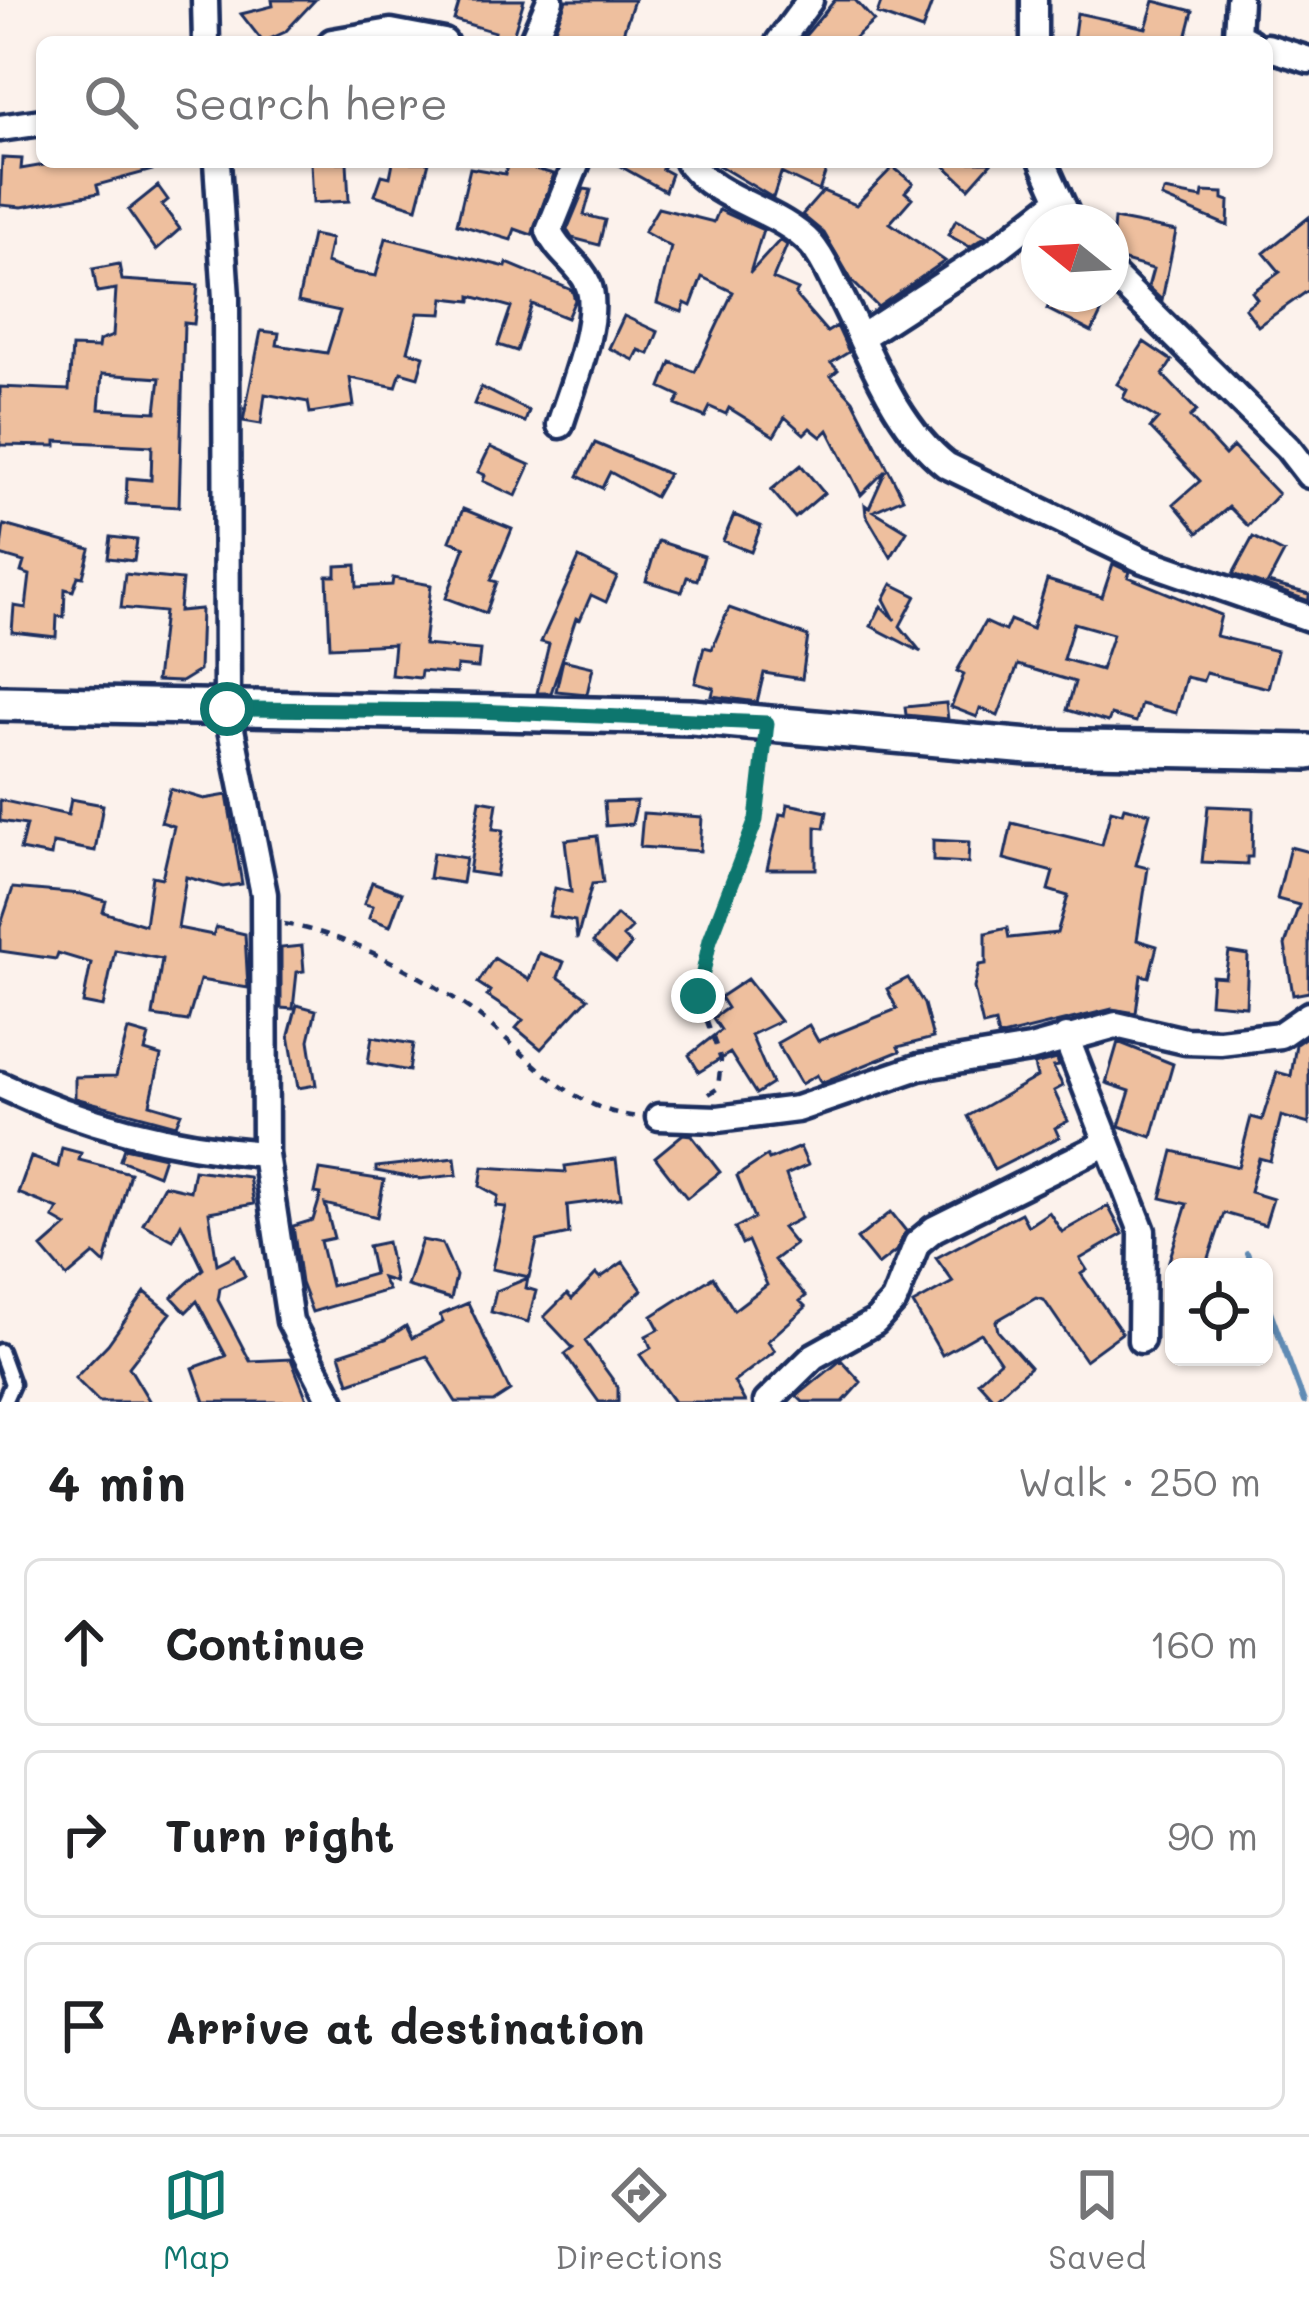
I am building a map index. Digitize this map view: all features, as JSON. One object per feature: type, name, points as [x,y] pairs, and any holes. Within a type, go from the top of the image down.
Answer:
[{"type":"street","points":[[205,0],[206,36]]},
{"type":"street","points":[[535,36],[550,0]]},
{"type":"street","points":[[783,36],[810,0]]},
{"type":"street","points":[[1034,0],[1034,36]]},
{"type":"street","points":[[1239,0],[1234,25],[1239,36]]},
{"type":"street","points":[[367,36],[391,32],[412,36]]},
{"type":"street","points":[[1273,49],[1309,60]]},
{"type":"street","points":[[0,128],[36,123]]},
{"type":"street","points":[[218,168],[226,298],[227,709],[264,921],[265,1154],[290,1321],[332,1402]]},
{"type":"street","points":[[560,425],[590,322],[591,290],[578,266],[557,250],[549,231],[575,168]]},
{"type":"street","points":[[695,168],[712,184],[769,213],[810,243],[863,336],[898,414],[923,448],[946,465],[1143,560],[1309,618]]},
{"type":"street","points":[[1045,168],[1060,204]]},
{"type":"street","points":[[863,336],[1021,236]]},
{"type":"street","points":[[1129,291],[1288,448],[1309,476]]},
{"type":"street","points":[[0,704],[501,711],[767,723],[1029,747],[1309,752]]},
{"type":"street","points":[[659,1117],[718,1119],[797,1109],[919,1067],[1030,1048],[1116,1025],[1185,1041],[1220,1042],[1280,1035],[1309,1015]]},
{"type":"street","points":[[1066,1036],[1142,1231],[1146,1273],[1141,1340]]},
{"type":"street","points":[[0,1085],[102,1127],[201,1149],[265,1154]]},
{"type":"street","points":[[767,1402],[814,1356],[874,1322],[894,1301],[917,1243],[934,1229],[1107,1143]]},
{"type":"lane","points":[[0,1351],[12,1384],[4,1402]]},
{"type":"path","points":[[702,1098],[718,1088],[721,1060],[698,996],[710,940],[756,820],[767,723]]},
{"type":"path","points":[[264,921],[307,928],[420,979],[464,1005],[568,1094],[631,1117],[659,1117]]},
{"type":"building","points":[[272,0],[315,0],[285,32],[258,36],[241,14],[273,6]]},
{"type":"building","points":[[460,0],[524,0],[513,36],[494,36],[495,32],[454,20]]},
{"type":"building","points":[[566,0],[634,0],[622,36],[552,36]]},
{"type":"building","points":[[835,0],[855,0],[874,21],[857,36],[805,36]]},
{"type":"building","points":[[882,0],[933,0],[922,30],[877,14]]},
{"type":"building","points":[[1154,1],[1193,11],[1187,36],[1074,36],[1077,13],[1146,28]]},
{"type":"building","points":[[2,158],[22,159],[21,169],[160,168],[97,185],[99,193],[22,207],[0,205]]},
{"type":"building","points":[[311,168],[347,168],[349,201],[313,203]]},
{"type":"building","points":[[392,168],[427,168],[417,208],[375,195],[382,175],[390,177]]},
{"type":"building","points":[[470,168],[505,174],[506,168],[531,168],[554,174],[532,235],[515,229],[511,240],[457,224]]},
{"type":"building","points":[[624,168],[663,168],[671,174],[665,191]]},
{"type":"building","points":[[723,168],[827,168],[819,191],[781,173],[773,198]]},
{"type":"building","points":[[894,168],[913,183],[905,192],[912,198],[890,223],[945,261],[878,307],[852,281],[824,233],[802,215],[823,191],[856,205]]},
{"type":"building","points":[[947,168],[987,168],[969,188]]},
{"type":"building","points":[[158,186],[168,200],[162,205],[180,229],[156,250],[128,210]]},
{"type":"building","points":[[584,189],[591,190],[584,215],[605,220],[599,245],[572,238],[567,230]]},
{"type":"building","points":[[1164,191],[1202,198],[1203,192],[1223,193],[1229,201],[1228,226],[1162,198]]},
{"type":"building","points":[[658,208],[714,222],[719,210],[763,230],[750,273],[780,240],[787,245],[773,279],[798,290],[795,295],[827,332],[837,326],[849,352],[831,363],[838,370],[831,376],[853,400],[903,498],[874,511],[907,531],[891,557],[865,505],[869,508],[886,470],[861,495],[828,430],[821,437],[810,428],[804,434],[785,417],[774,436],[729,408],[726,414],[710,407],[705,417],[676,405],[680,396],[661,387],[671,362],[695,372],[733,292],[702,277],[691,306],[685,303],[682,312],[657,303],[671,247],[644,232]]},
{"type":"building","points":[[1309,217],[1309,290],[1258,326],[1245,308],[1257,299],[1252,292],[1280,272],[1264,253]]},
{"type":"building","points":[[956,220],[986,236],[970,247],[948,235]]},
{"type":"building","points":[[1129,222],[1176,231],[1162,300],[1148,287],[1153,269],[1129,262]]},
{"type":"building","points":[[312,235],[331,239],[326,263],[352,272],[376,276],[386,238],[506,267],[507,263],[572,290],[575,300],[567,318],[532,304],[517,351],[498,345],[511,307],[471,296],[471,301],[444,298],[442,314],[418,313],[408,351],[424,356],[418,377],[401,372],[396,387],[350,378],[354,406],[310,413],[308,402],[265,394],[261,424],[243,421],[261,331],[279,333],[277,345],[327,353],[340,311],[298,302]]},
{"type":"building","points":[[119,264],[122,280],[198,285],[194,324],[184,323],[179,507],[126,504],[127,478],[151,480],[152,446],[56,441],[56,446],[0,445],[0,387],[69,390],[72,347],[98,348],[99,341],[113,336],[116,289],[97,292],[93,269]],"holes":[[[102,374],[160,378],[156,412],[99,409]]]},
{"type":"building","points":[[1053,312],[1102,312],[1092,332]]},
{"type":"building","points":[[624,316],[658,332],[649,354],[639,350],[634,360],[609,348]]},
{"type":"building","points":[[1144,342],[1172,361],[1163,375],[1197,411],[1190,417],[1225,455],[1233,447],[1278,494],[1248,526],[1229,507],[1198,533],[1174,504],[1200,481],[1150,428],[1158,419],[1123,398],[1127,390],[1117,384]]},
{"type":"building","points":[[481,387],[529,411],[525,422],[474,404]]},
{"type":"building","points":[[595,443],[668,474],[655,497],[610,472],[602,488],[578,476]]},
{"type":"building","points":[[490,447],[530,465],[516,496],[483,481],[485,475],[478,472]]},
{"type":"building","points":[[801,465],[824,493],[795,518],[771,490]]},
{"type":"building","points":[[463,509],[512,529],[491,580],[497,582],[486,613],[446,598],[465,547],[450,541]]},
{"type":"building","points":[[734,515],[761,526],[751,552],[723,541]]},
{"type":"building","points":[[4,525],[90,549],[83,577],[78,576],[73,591],[65,589],[64,617],[57,616],[56,637],[12,632],[14,606],[26,608],[30,575],[21,572],[24,562],[0,555]]},
{"type":"building","points":[[111,537],[137,540],[134,561],[108,558]]},
{"type":"building","points":[[1253,537],[1284,553],[1268,583],[1309,594],[1309,601],[1233,574]]},
{"type":"building","points":[[658,541],[704,556],[697,580],[687,577],[682,592],[646,581]]},
{"type":"building","points":[[579,558],[617,577],[606,602],[591,595],[580,620],[576,618],[551,693],[537,693],[549,644],[541,642]]},
{"type":"building","points":[[1113,564],[1130,572],[1128,577],[1221,615],[1216,636],[1277,651],[1268,688],[1206,673],[1203,681],[1186,677],[1176,713],[1141,704],[1136,722],[1111,715],[1108,722],[1067,710],[1075,682],[1018,665],[998,716],[980,708],[977,717],[951,707],[964,674],[957,671],[985,622],[1005,631],[1010,620],[1032,629],[1047,580],[1102,597]],"holes":[[[1074,623],[1113,634],[1101,670],[1063,659]]]},
{"type":"building","points":[[356,565],[357,587],[392,585],[393,578],[431,585],[424,645],[480,650],[478,668],[457,666],[456,674],[421,671],[420,678],[391,675],[394,644],[330,647],[327,576],[336,576],[336,566]]},
{"type":"building","points":[[125,574],[182,580],[179,611],[201,609],[199,671],[181,682],[156,681],[164,612],[121,608]]},
{"type":"building","points":[[892,584],[916,596],[900,626],[921,652],[871,626],[881,606],[895,620],[884,599]]},
{"type":"building","points":[[729,608],[808,636],[802,679],[764,673],[757,702],[712,696],[714,688],[695,683],[704,647],[712,649]]},
{"type":"building","points":[[563,660],[593,667],[587,694],[556,691]]},
{"type":"building","points":[[946,703],[948,719],[906,715],[905,707]]},
{"type":"building","points":[[170,789],[204,799],[227,795],[242,884],[223,887],[186,877],[178,928],[213,935],[216,927],[245,934],[248,988],[200,980],[188,1021],[153,1016],[162,959],[115,950],[103,1007],[83,1003],[91,963],[58,953],[56,959],[0,951],[0,927],[13,888],[106,901],[103,912],[145,925],[152,876],[162,878],[174,826],[161,822]]},
{"type":"building","points":[[71,799],[103,805],[95,851],[53,843],[51,856],[20,850],[26,825],[0,821],[0,800],[68,815]]},
{"type":"building","points":[[480,800],[497,803],[493,829],[503,830],[496,876],[469,872]]},
{"type":"building","points":[[637,801],[632,824],[606,826],[604,802]]},
{"type":"building","points":[[788,804],[827,812],[824,828],[816,827],[816,869],[767,869],[780,814],[786,815]]},
{"type":"building","points":[[1208,806],[1253,808],[1252,857],[1247,857],[1247,864],[1202,862]]},
{"type":"building","points":[[1124,807],[1150,813],[1136,865],[1148,868],[1137,940],[1157,946],[1149,977],[1141,975],[1136,1013],[1112,1009],[998,1037],[995,1023],[983,1026],[974,988],[979,965],[986,964],[986,933],[1007,928],[1009,938],[1057,933],[1068,896],[1048,890],[1053,872],[1004,859],[1012,823],[1102,845],[1111,810],[1122,813]]},
{"type":"building","points":[[643,813],[702,817],[700,851],[640,847]]},
{"type":"building","points":[[597,836],[603,883],[592,884],[577,939],[575,921],[549,916],[555,888],[571,892],[565,840]]},
{"type":"building","points":[[933,840],[969,842],[968,863],[933,861]]},
{"type":"building","points":[[1290,847],[1309,852],[1309,992],[1293,995],[1285,945],[1299,905],[1277,899]]},
{"type":"building","points":[[433,853],[466,858],[462,883],[429,878]]},
{"type":"building","points":[[372,882],[402,893],[390,926],[369,918],[373,906],[364,904]]},
{"type":"building","points":[[617,915],[632,928],[623,937],[631,945],[616,962],[593,942]]},
{"type":"building","points":[[302,946],[304,971],[297,972],[293,1009],[281,1008],[281,948]]},
{"type":"building","points":[[1229,952],[1248,955],[1246,1006],[1210,1003],[1212,976],[1225,977]]},
{"type":"building","points":[[539,953],[564,962],[558,977],[588,998],[541,1049],[516,1028],[523,1020],[487,996],[490,991],[478,983],[494,958],[529,980]]},
{"type":"building","points":[[908,978],[924,1004],[933,1038],[898,1047],[900,1051],[821,1083],[817,1075],[801,1084],[777,1043],[809,1025],[818,1041],[897,1009],[887,989]]},
{"type":"building","points":[[747,979],[780,1021],[751,1035],[772,1084],[756,1094],[730,1053],[699,1072],[689,1055],[721,1030],[713,1018],[727,1008],[720,997]]},
{"type":"building","points":[[297,1005],[316,1010],[309,1040],[316,1085],[298,1088],[289,1035]]},
{"type":"building","points":[[128,1030],[149,1036],[145,1051],[161,1056],[150,1104],[181,1113],[176,1125],[75,1098],[75,1077],[116,1076]]},
{"type":"building","points":[[1309,1035],[1309,1124],[1281,1116],[1270,1161],[1259,1158],[1250,1192],[1273,1199],[1265,1225],[1224,1213],[1209,1258],[1170,1258],[1187,1204],[1161,1198],[1173,1151],[1238,1167],[1251,1117],[1262,1120],[1277,1072],[1291,1076],[1296,1044]]},
{"type":"building","points":[[372,1037],[413,1044],[409,1071],[368,1063]]},
{"type":"building","points":[[1118,1042],[1173,1064],[1152,1137],[1119,1126],[1130,1091],[1106,1083]]},
{"type":"building","points":[[1057,1059],[1059,1066],[1053,1067],[1063,1086],[1054,1091],[1068,1121],[1055,1128],[1059,1137],[994,1170],[968,1116],[1037,1077],[1034,1065]]},
{"type":"building","points":[[683,1134],[691,1135],[720,1172],[687,1198],[655,1157]]},
{"type":"building","points":[[800,1147],[808,1165],[786,1175],[801,1218],[782,1228],[795,1244],[774,1260],[806,1296],[800,1301],[806,1307],[768,1341],[775,1351],[734,1382],[745,1402],[674,1402],[640,1355],[651,1348],[646,1336],[659,1329],[652,1316],[713,1277],[734,1310],[767,1285],[748,1241],[742,1244],[735,1228],[754,1218],[737,1176],[767,1156],[769,1160]]},
{"type":"building","points":[[62,1148],[81,1153],[79,1160],[130,1173],[105,1264],[94,1254],[67,1277],[42,1248],[67,1226],[53,1218],[58,1209],[18,1193],[31,1157],[58,1167]]},
{"type":"building","points":[[124,1148],[164,1157],[158,1175],[120,1160]]},
{"type":"building","points":[[455,1158],[457,1175],[419,1179],[376,1171],[376,1167]]},
{"type":"building","points":[[616,1159],[621,1198],[567,1205],[569,1234],[537,1241],[529,1277],[492,1269],[506,1207],[496,1206],[498,1196],[480,1186],[483,1167],[566,1172],[565,1166]]},
{"type":"building","points":[[194,1170],[249,1177],[254,1204],[209,1212],[217,1264],[235,1255],[245,1276],[220,1288],[218,1300],[250,1361],[291,1359],[308,1402],[205,1402],[193,1368],[226,1356],[197,1301],[186,1312],[172,1297],[203,1269],[181,1224],[173,1240],[143,1224],[164,1185],[190,1191]]},
{"type":"building","points":[[320,1170],[384,1180],[377,1217],[325,1204],[334,1238],[320,1241],[331,1286],[374,1274],[368,1246],[387,1242],[395,1282],[382,1278],[388,1290],[312,1312],[301,1283],[293,1226],[313,1220],[321,1194],[315,1193]]},
{"type":"building","points":[[1108,1206],[1123,1234],[1080,1259],[1087,1270],[1081,1274],[1122,1333],[1085,1360],[1044,1300],[1036,1298],[996,1321],[998,1331],[1030,1367],[994,1399],[978,1381],[1000,1361],[981,1333],[942,1355],[913,1304],[953,1282],[936,1258],[1021,1213],[1028,1226],[1049,1212],[1062,1232]]},
{"type":"building","points":[[891,1212],[906,1231],[896,1251],[878,1265],[857,1239]]},
{"type":"building","points":[[422,1240],[442,1244],[456,1276],[451,1299],[407,1286]]},
{"type":"building","points":[[623,1262],[642,1290],[585,1341],[618,1387],[618,1402],[599,1402],[565,1354],[573,1348],[544,1317],[567,1294],[572,1299],[596,1274],[600,1278]]},
{"type":"building","points":[[528,1278],[526,1288],[536,1291],[528,1322],[491,1312],[496,1291]]},
{"type":"building","points":[[145,1292],[171,1313],[129,1367],[150,1402],[99,1402],[75,1378],[108,1344]]},
{"type":"building","points":[[468,1303],[510,1391],[493,1402],[456,1402],[427,1356],[349,1383],[340,1354],[386,1339],[406,1326],[412,1338],[443,1322],[440,1315]]},
{"type":"building","points":[[841,1360],[861,1382],[843,1402],[803,1402],[797,1396]]},
{"type":"waterway","points":[[1247,1253],[1249,1258]]},
{"type":"waterway","points":[[1273,1319],[1304,1402]]},
{"type":"route","points":[[227,709],[477,711],[767,723],[756,820],[743,864],[710,940],[698,996]]}]
